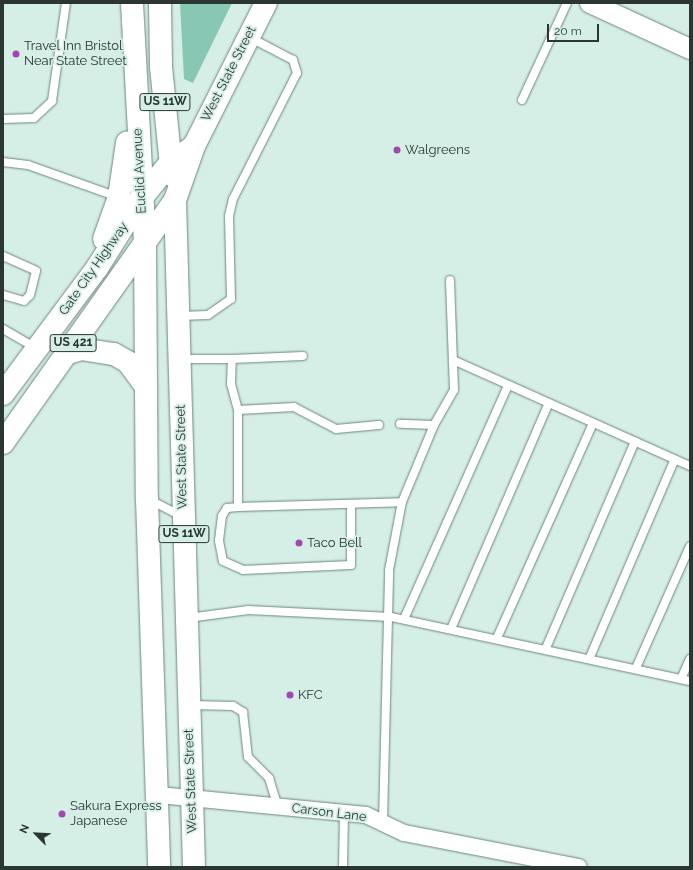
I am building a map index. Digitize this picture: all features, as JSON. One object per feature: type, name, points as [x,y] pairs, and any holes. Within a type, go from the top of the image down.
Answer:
[{"type":"main road","name":"Euclid Avenue","points":[[132,3],[137,112],[130,199],[145,244]]},
{"type":"main road","name":"US 11W","points":[[160,3],[161,67],[175,200]]},
{"type":"main road","name":"West State Street","points":[[194,867],[175,200],[194,146],[248,36],[266,3]]},
{"type":"main road","points":[[130,199],[170,162],[194,146]]},
{"type":"main road","name":"Gate City Highway","points":[[3,394],[97,268],[130,199]]},
{"type":"main road","name":"Gate City Highway","points":[[3,443],[175,200]]},
{"type":"main road","name":"US 11W","points":[[145,244],[147,499],[159,795],[159,867]]},
{"type":"main road","points":[[65,354],[81,349],[114,354],[128,362],[146,386]]},
{"type":"street","points":[[590,3],[690,49]]},
{"type":"street","name":"Carson Lane","points":[[159,795],[344,813],[383,822],[404,832],[579,867]]},
{"type":"lane","points":[[3,118],[34,118],[52,101],[66,3]]},
{"type":"lane","points":[[522,100],[567,3]]},
{"type":"lane","points":[[178,316],[208,315],[231,299],[229,216],[233,199],[297,73],[294,60],[248,36]]},
{"type":"lane","points":[[3,161],[28,165],[130,199]]},
{"type":"lane","points":[[3,256],[30,266],[36,275],[30,295],[24,301],[3,295]]},
{"type":"lane","points":[[383,822],[391,617],[389,570],[402,502],[434,425],[454,390],[450,280]]},
{"type":"lane","points":[[3,329],[37,349]]},
{"type":"lane","points":[[180,359],[303,356]]},
{"type":"lane","points":[[232,358],[231,384],[238,410],[238,507]]},
{"type":"lane","points":[[453,360],[690,466]]},
{"type":"lane","points":[[404,619],[508,385]]},
{"type":"lane","points":[[451,629],[549,403]]},
{"type":"lane","points":[[238,410],[294,407],[336,429],[378,425]]},
{"type":"lane","points":[[497,638],[593,423]]},
{"type":"lane","points":[[400,424],[434,425]]},
{"type":"lane","points":[[546,648],[635,441]]},
{"type":"lane","points":[[590,658],[675,460]]},
{"type":"lane","points":[[147,499],[184,517]]},
{"type":"lane","points":[[351,504],[351,565],[243,570],[223,561],[219,541],[222,516],[227,508],[402,502]]},
{"type":"lane","points":[[636,668],[690,546]]},
{"type":"lane","points":[[187,618],[248,610],[391,617],[546,648],[690,681]]},
{"type":"lane","points":[[681,679],[690,659]]},
{"type":"lane","points":[[189,705],[233,706],[243,712],[248,757],[269,778],[278,807]]},
{"type":"lane","points":[[343,867],[344,813]]},
{"type":"green space","points":[[180,3],[232,3],[193,83],[184,79]]},
{"type":"place","name":"Travel Inn Bristol Near State Street","points":[[16,54]]},
{"type":"place","name":"Walgreens","points":[[397,150]]},
{"type":"place","name":"Taco Bell","points":[[299,543]]},
{"type":"place","name":"KFC","points":[[290,695]]},
{"type":"place","name":"Sakura Express Japanese","points":[[62,814]]}]
